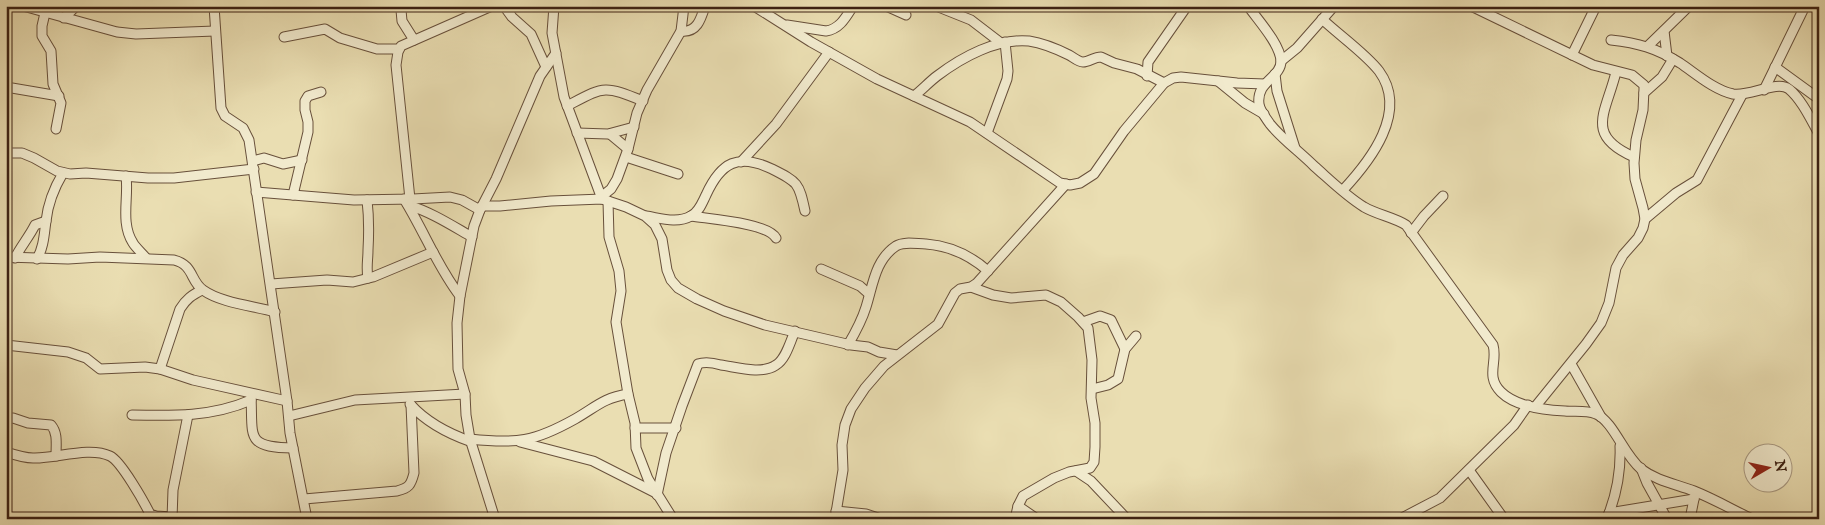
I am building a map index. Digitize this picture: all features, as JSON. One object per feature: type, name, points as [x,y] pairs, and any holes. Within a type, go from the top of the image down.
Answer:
[{"type":"street","points":[[24,6],[116,32],[136,34],[215,31]]},
{"type":"street","points":[[64,18],[76,6]]},
{"type":"street","points":[[214,6],[221,108],[226,116],[243,128],[249,140],[288,400],[293,448],[307,519]]},
{"type":"street","points":[[399,6],[402,21],[414,40]]},
{"type":"street","points":[[460,296],[445,276],[407,201],[396,65],[401,46],[492,6]]},
{"type":"street","points":[[504,6],[512,17],[531,34],[546,67]]},
{"type":"street","points":[[554,6],[552,32],[567,106],[604,199],[609,237],[619,271],[621,291],[616,322],[635,428],[636,448],[657,494],[673,519]]},
{"type":"street","points":[[604,199],[617,179],[627,153],[642,101],[681,31],[684,6]]},
{"type":"street","points":[[681,31],[687,32],[696,27],[705,6]]},
{"type":"street","points":[[754,6],[829,52],[895,88],[970,122],[1060,183],[1070,185],[1080,183],[1094,174],[1124,131],[1164,84],[1173,78],[1181,76],[1237,83],[1265,84]]},
{"type":"street","points":[[784,25],[826,31],[833,30],[846,17],[853,6]]},
{"type":"street","points":[[886,6],[906,15]]},
{"type":"street","points":[[936,6],[971,20],[1003,43],[1008,79],[987,133]]},
{"type":"street","points":[[1147,76],[1148,62],[1188,6]]},
{"type":"street","points":[[1248,6],[1275,44],[1281,62],[1280,68],[1261,89],[1259,97],[1260,106],[1270,124],[1342,190],[1363,206],[1406,225],[1493,345],[1492,368],[1494,383],[1506,397],[1531,406],[1593,413],[1602,417]]},
{"type":"street","points":[[1281,62],[1297,48],[1334,6]]},
{"type":"street","points":[[1400,519],[1440,498],[1514,425],[1570,364],[1601,323],[1609,303],[1616,268],[1643,228],[1644,219],[1635,178],[1634,157],[1643,110],[1644,85],[1635,77],[1593,65],[1472,6]]},
{"type":"street","points":[[1572,55],[1596,6]]},
{"type":"street","points":[[1648,46],[1689,6]]},
{"type":"street","points":[[1764,90],[1806,6]]},
{"type":"street","points":[[45,12],[42,36],[51,51],[52,84],[61,102],[61,111],[56,129]]},
{"type":"street","points":[[1322,19],[1380,72],[1387,88],[1390,104],[1389,116],[1380,142],[1354,178],[1342,190]]},
{"type":"street","points":[[284,37],[325,29],[340,38],[377,49],[400,49]]},
{"type":"street","points":[[1644,93],[1662,77],[1670,57],[1664,31]]},
{"type":"street","points":[[1611,40],[1648,46],[1731,94],[1742,95],[1783,87],[1788,89],[1807,112],[1819,134]]},
{"type":"street","points":[[914,96],[937,76],[956,63],[988,46],[1029,41],[1060,51],[1080,62],[1101,57],[1114,63],[1137,69],[1164,84]]},
{"type":"street","points":[[741,162],[776,124],[829,52]]},
{"type":"street","points":[[494,519],[471,440],[466,414],[465,394],[458,368],[457,323],[460,296],[472,237],[481,208],[496,179],[540,76],[556,53]]},
{"type":"street","points":[[1775,67],[1819,99]]},
{"type":"street","points":[[1616,72],[1604,111],[1603,130],[1606,138],[1614,147],[1634,157]]},
{"type":"street","points":[[1275,74],[1279,98],[1295,148]]},
{"type":"street","points":[[1218,80],[1249,106],[1264,114]]},
{"type":"street","points":[[6,87],[59,96]]},
{"type":"street","points":[[567,106],[599,90],[609,88],[642,101]]},
{"type":"street","points":[[294,195],[308,132],[305,101],[308,96],[321,92]]},
{"type":"street","points":[[1644,219],[1676,193],[1697,180],[1742,95]]},
{"type":"street","points":[[577,133],[610,134],[634,126]]},
{"type":"street","points":[[610,134],[627,153],[678,174]]},
{"type":"street","points":[[6,153],[22,153],[63,173],[148,178],[174,178],[253,165],[264,158],[283,164],[302,160]]},
{"type":"street","points":[[691,216],[700,208],[715,177],[728,164],[741,162],[759,163],[794,181],[800,189],[805,211]]},
{"type":"street","points":[[37,259],[43,246],[52,196],[63,173]]},
{"type":"street","points":[[126,176],[126,212],[130,234],[132,242],[146,258]]},
{"type":"street","points":[[971,287],[988,271],[1066,184]]},
{"type":"street","points":[[256,192],[367,200],[407,201],[455,197],[481,208],[551,201],[604,199],[646,216],[677,220],[691,216],[724,220],[769,231],[776,238]]},
{"type":"street","points":[[1412,233],[1424,216],[1443,196]]},
{"type":"street","points":[[367,200],[369,221],[366,264],[368,278]]},
{"type":"street","points":[[407,201],[472,237]]},
{"type":"street","points":[[646,216],[655,225],[662,239],[667,270],[671,280],[678,288],[724,311],[765,325],[897,355]]},
{"type":"street","points":[[11,258],[35,225],[46,221]]},
{"type":"street","points":[[130,234],[130,258]]},
{"type":"street","points":[[848,345],[866,306],[876,269],[885,256],[896,246],[904,244],[945,246],[963,252],[988,271]]},
{"type":"street","points":[[271,284],[327,280],[353,282],[368,278],[432,252]]},
{"type":"street","points":[[11,258],[146,258],[182,262],[202,290],[229,302],[275,312]]},
{"type":"street","points":[[822,269],[860,286],[869,294]]},
{"type":"street","points":[[881,519],[866,514],[835,515],[843,470],[842,445],[845,425],[851,409],[865,388],[884,366],[938,324],[955,293],[960,289],[971,287],[992,295],[1011,298],[1046,295],[1061,302],[1088,328],[1092,360],[1091,398],[1095,423],[1094,462],[1090,468],[1062,475],[1023,496],[1015,519]]},
{"type":"street","points":[[160,369],[180,308],[191,296],[202,290]]},
{"type":"street","points":[[1083,322],[1100,316],[1111,320],[1125,349]]},
{"type":"street","points":[[657,494],[666,453],[698,364],[710,363],[761,369],[770,368],[777,365],[784,355],[795,331]]},
{"type":"street","points":[[1092,389],[1108,386],[1118,379],[1125,349],[1136,336]]},
{"type":"street","points":[[6,345],[68,352],[86,358],[100,369],[145,367],[160,369],[251,396],[288,400]]},
{"type":"street","points":[[1570,364],[1626,454],[1641,468],[1694,495],[1752,519]]},
{"type":"street","points":[[289,416],[355,400],[465,394]]},
{"type":"street","points":[[403,397],[429,421],[459,438],[501,442],[536,438],[576,418],[600,402],[628,394]]},
{"type":"street","points":[[132,415],[209,413],[233,408],[251,396]]},
{"type":"street","points":[[251,396],[252,433],[254,439],[259,444],[269,447],[293,448]]},
{"type":"street","points":[[304,499],[397,491],[408,488],[412,483],[414,473],[411,405]]},
{"type":"street","points":[[8,454],[32,458],[95,453],[111,456],[120,464],[150,514],[172,518],[173,490],[188,415]]},
{"type":"street","points":[[6,419],[13,418],[28,423],[50,425],[54,429],[56,436],[56,456]]},
{"type":"street","points":[[635,428],[676,428]]},
{"type":"street","points":[[517,441],[593,461],[657,494]]},
{"type":"street","points":[[1606,517],[1618,484],[1621,462],[1620,443]]},
{"type":"street","points":[[1641,468],[1646,483],[1667,519]]},
{"type":"street","points":[[1469,470],[1504,519]]},
{"type":"street","points":[[1076,471],[1096,486],[1127,519]]},
{"type":"street","points":[[1606,517],[1694,495]]},
{"type":"street","points":[[1690,519],[1694,495]]},
{"type":"street","points":[[1018,506],[1037,519]]}]
